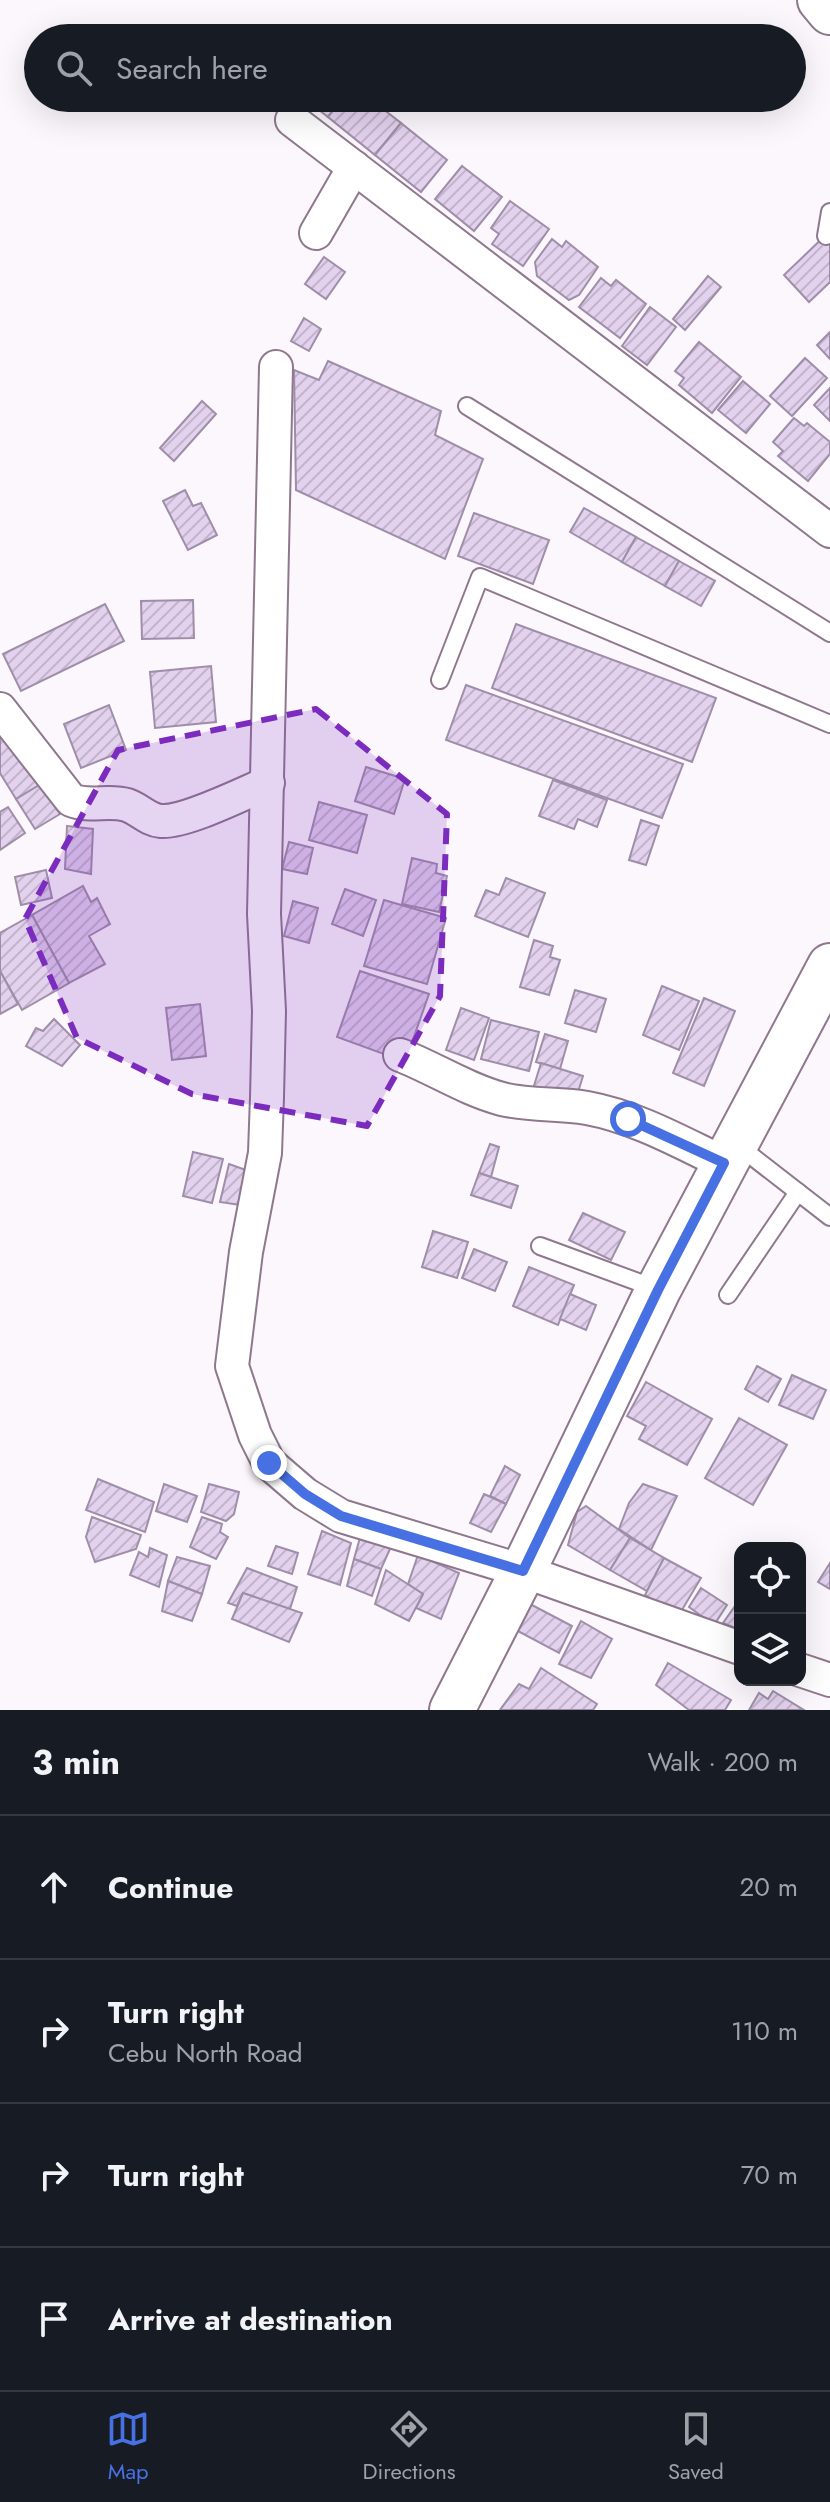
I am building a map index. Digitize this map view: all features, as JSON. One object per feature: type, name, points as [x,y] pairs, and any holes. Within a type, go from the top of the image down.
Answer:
[{"type":"main road","points":[[820,0],[830,12]]},
{"type":"main road","points":[[452,1710],[523,1571],[658,1290],[830,966]]},
{"type":"street","points":[[292,120],[820,520],[830,531]]},
{"type":"street","points":[[316,233],[354,167]]},
{"type":"street","points":[[276,367],[264,914],[269,1011],[265,1139],[246,1252],[232,1366],[255,1435],[269,1463],[305,1494],[341,1516],[523,1571],[734,1646]]},
{"type":"street","points":[[0,709],[71,800],[84,805],[107,803],[129,806],[142,815],[162,821],[180,819],[268,783]]},
{"type":"street","points":[[400,1055],[464,1086],[500,1098],[587,1108],[729,1153]]},
{"type":"street","points":[[806,1672],[830,1680]]},
{"type":"lane","points":[[826,236],[830,212]]},
{"type":"lane","points":[[467,406],[830,633]]},
{"type":"lane","points":[[440,680],[480,577],[830,724]]},
{"type":"lane","points":[[729,1153],[798,1192],[830,1217]]},
{"type":"lane","points":[[728,1295],[798,1192]]},
{"type":"lane","points":[[540,1246],[658,1290]]},
{"type":"highlighted area","points":[[316,709],[447,814],[440,996],[367,1126],[192,1094],[77,1038],[25,919],[118,750]]},
{"type":"building","points":[[332,112],[387,112],[401,123],[375,155],[328,117]]},
{"type":"building","points":[[401,123],[447,160],[421,192],[375,155]]},
{"type":"building","points":[[462,166],[502,197],[474,231],[435,199]]},
{"type":"building","points":[[510,201],[549,229],[523,266],[492,244],[499,234],[491,228]]},
{"type":"building","points":[[830,231],[830,282],[809,302],[784,275]]},
{"type":"building","points":[[552,239],[562,247],[566,241],[598,267],[579,295],[569,300],[537,276],[535,262]]},
{"type":"building","points":[[324,257],[345,272],[326,299],[305,284]]},
{"type":"building","points":[[708,276],[721,287],[685,330],[673,319]]},
{"type":"building","points":[[601,278],[611,286],[616,280],[646,304],[620,338],[579,307]]},
{"type":"building","points":[[650,307],[676,327],[647,365],[622,346]]},
{"type":"building","points":[[304,318],[321,329],[309,351],[291,341]]},
{"type":"building","points":[[830,332],[830,359],[817,345]]},
{"type":"building","points":[[699,342],[741,377],[712,413],[679,385],[684,378],[675,371]]},
{"type":"building","points":[[805,358],[827,378],[792,416],[770,396]]},
{"type":"building","points":[[328,361],[441,411],[435,435],[483,459],[445,559],[296,490],[294,370],[319,380]]},
{"type":"building","points":[[743,381],[770,404],[746,433],[718,410]]},
{"type":"building","points":[[830,388],[830,421],[814,405]]},
{"type":"building","points":[[202,401],[216,414],[174,461],[160,448]]},
{"type":"building","points":[[794,418],[804,426],[807,423],[830,442],[830,454],[808,481],[778,456],[783,451],[773,442]]},
{"type":"building","points":[[185,490],[193,506],[201,503],[217,535],[188,550],[163,501]]},
{"type":"building","points":[[584,508],[636,537],[622,562],[570,532]]},
{"type":"building","points":[[474,513],[549,540],[533,584],[458,556]]},
{"type":"building","points":[[636,537],[679,561],[665,586],[622,562]]},
{"type":"building","points":[[679,561],[715,581],[701,606],[665,586]]},
{"type":"building","points":[[193,600],[194,638],[142,639],[141,601]]},
{"type":"building","points":[[105,604],[124,641],[21,691],[3,654]]},
{"type":"building","points":[[516,624],[716,698],[692,762],[492,688]]},
{"type":"building","points":[[211,666],[216,722],[155,728],[150,672]]},
{"type":"building","points":[[466,685],[683,764],[662,818],[446,740]]},
{"type":"building","points":[[109,705],[126,750],[81,768],[64,724]]},
{"type":"building","points":[[0,731],[41,784],[16,799],[0,773]]},
{"type":"building","points":[[366,767],[405,779],[394,814],[355,801]]},
{"type":"building","points":[[553,780],[607,800],[597,827],[578,819],[574,829],[539,816]]},
{"type":"building","points":[[41,784],[60,814],[35,829],[16,799]]},
{"type":"building","points":[[319,802],[367,815],[357,853],[309,840]]},
{"type":"building","points":[[8,807],[25,833],[0,850],[0,812]]},
{"type":"building","points":[[641,820],[659,826],[646,865],[629,860]]},
{"type":"building","points":[[67,826],[93,829],[91,874],[65,869]]},
{"type":"building","points":[[289,842],[313,848],[307,874],[282,869]]},
{"type":"building","points":[[412,858],[437,864],[436,873],[447,876],[439,912],[402,904]]},
{"type":"building","points":[[46,870],[52,898],[21,905],[15,877]]},
{"type":"building","points":[[506,878],[545,893],[528,937],[475,916],[486,890],[499,895]]},
{"type":"building","points":[[83,886],[91,902],[97,898],[110,924],[89,936],[105,964],[69,983],[32,915]]},
{"type":"building","points":[[345,889],[376,900],[363,936],[332,924]]},
{"type":"building","points":[[384,900],[446,918],[427,984],[364,966]]},
{"type":"building","points":[[293,901],[318,908],[309,943],[284,936]]},
{"type":"building","points":[[32,915],[69,983],[22,1010],[0,971],[0,933]]},
{"type":"building","points":[[534,940],[553,946],[550,957],[560,960],[549,995],[520,987]]},
{"type":"building","points":[[0,971],[18,1004],[0,1014]]},
{"type":"building","points":[[360,971],[429,994],[411,1045],[392,1057],[337,1037]]},
{"type":"building","points":[[662,986],[699,1001],[679,1050],[643,1035]]},
{"type":"building","points":[[575,990],[606,999],[596,1032],[565,1023]]},
{"type":"building","points":[[704,998],[735,1011],[704,1086],[673,1073]]},
{"type":"building","points":[[200,1004],[206,1056],[172,1060],[166,1008]]},
{"type":"building","points":[[461,1008],[489,1018],[474,1060],[446,1050]]},
{"type":"building","points":[[54,1019],[80,1045],[62,1066],[26,1046],[36,1028],[43,1031]]},
{"type":"building","points":[[491,1020],[539,1032],[529,1071],[481,1059]]},
{"type":"building","points":[[545,1034],[568,1041],[560,1069],[536,1062]]},
{"type":"building","points":[[541,1063],[583,1076],[575,1102],[533,1089]]},
{"type":"building","points":[[490,1144],[499,1147],[491,1177],[479,1173]]},
{"type":"building","points":[[193,1152],[223,1159],[212,1203],[183,1196]]},
{"type":"building","points":[[229,1164],[254,1173],[247,1206],[220,1202]]},
{"type":"building","points":[[479,1173],[518,1186],[511,1208],[471,1195]]},
{"type":"building","points":[[583,1213],[625,1232],[611,1260],[569,1240]]},
{"type":"building","points":[[433,1231],[468,1242],[457,1278],[422,1267]]},
{"type":"building","points":[[474,1249],[507,1262],[495,1291],[462,1278]]},
{"type":"building","points":[[529,1267],[574,1285],[558,1325],[513,1306]]},
{"type":"building","points":[[570,1294],[596,1305],[586,1330],[560,1319]]},
{"type":"building","points":[[757,1366],[781,1379],[768,1402],[745,1389]]},
{"type":"building","points":[[792,1375],[826,1390],[813,1419],[779,1405]]},
{"type":"building","points":[[646,1382],[712,1419],[687,1465],[639,1439],[646,1426],[627,1416]]},
{"type":"building","points":[[739,1418],[787,1445],[753,1505],[705,1478]]},
{"type":"building","points":[[505,1466],[520,1475],[506,1504],[490,1496]]},
{"type":"building","points":[[98,1479],[154,1502],[145,1532],[86,1510]]},
{"type":"building","points":[[164,1484],[197,1496],[187,1522],[156,1511]]},
{"type":"building","points":[[209,1484],[239,1492],[234,1514],[226,1521],[201,1512]]},
{"type":"building","points":[[643,1484],[677,1496],[651,1550],[619,1529],[629,1503]]},
{"type":"building","points":[[484,1494],[506,1504],[491,1532],[470,1523]]},
{"type":"building","points":[[586,1506],[630,1538],[610,1570],[568,1545],[577,1512]]},
{"type":"building","points":[[92,1517],[141,1535],[136,1549],[95,1562],[86,1537]]},
{"type":"building","points":[[202,1517],[222,1524],[220,1532],[228,1537],[216,1559],[190,1547]]},
{"type":"building","points":[[363,1527],[394,1540],[381,1569],[354,1559]]},
{"type":"building","points":[[322,1531],[351,1543],[340,1585],[308,1574]]},
{"type":"building","points":[[630,1538],[664,1558],[647,1591],[610,1570]]},
{"type":"building","points":[[276,1546],[298,1553],[292,1574],[268,1566]]},
{"type":"building","points":[[150,1548],[167,1555],[159,1587],[130,1575],[139,1552],[148,1557]]},
{"type":"building","points":[[418,1555],[459,1573],[441,1619],[416,1608],[423,1594],[408,1584]]},
{"type":"building","points":[[177,1557],[210,1566],[202,1594],[168,1581]]},
{"type":"building","points":[[664,1558],[701,1578],[679,1615],[645,1595]]},
{"type":"building","points":[[354,1559],[381,1569],[372,1596],[347,1586]]},
{"type":"building","points":[[830,1563],[830,1589],[818,1582]]},
{"type":"building","points":[[247,1568],[297,1587],[290,1609],[243,1593],[237,1606],[228,1603]]},
{"type":"building","points":[[386,1570],[423,1594],[409,1621],[375,1604]]},
{"type":"building","points":[[168,1581],[202,1594],[192,1621],[162,1611]]},
{"type":"building","points":[[701,1588],[727,1605],[714,1625],[689,1607]]},
{"type":"building","points":[[243,1593],[302,1613],[289,1642],[232,1619]]},
{"type":"building","points":[[530,1604],[572,1626],[559,1653],[516,1630]]},
{"type":"building","points":[[734,1607],[734,1628],[723,1623]]},
{"type":"building","points":[[581,1621],[612,1639],[591,1678],[559,1664]]},
{"type":"building","points":[[668,1663],[731,1700],[725,1710],[689,1710],[656,1685]]},
{"type":"building","points":[[541,1668],[597,1704],[593,1710],[500,1710],[519,1684],[529,1689]]},
{"type":"building","points":[[773,1691],[804,1710],[749,1710],[759,1693],[768,1699]]},
{"type":"route","points":[[269,1463],[305,1494],[341,1516],[523,1571],[658,1290],[724,1163],[628,1119]]}]
